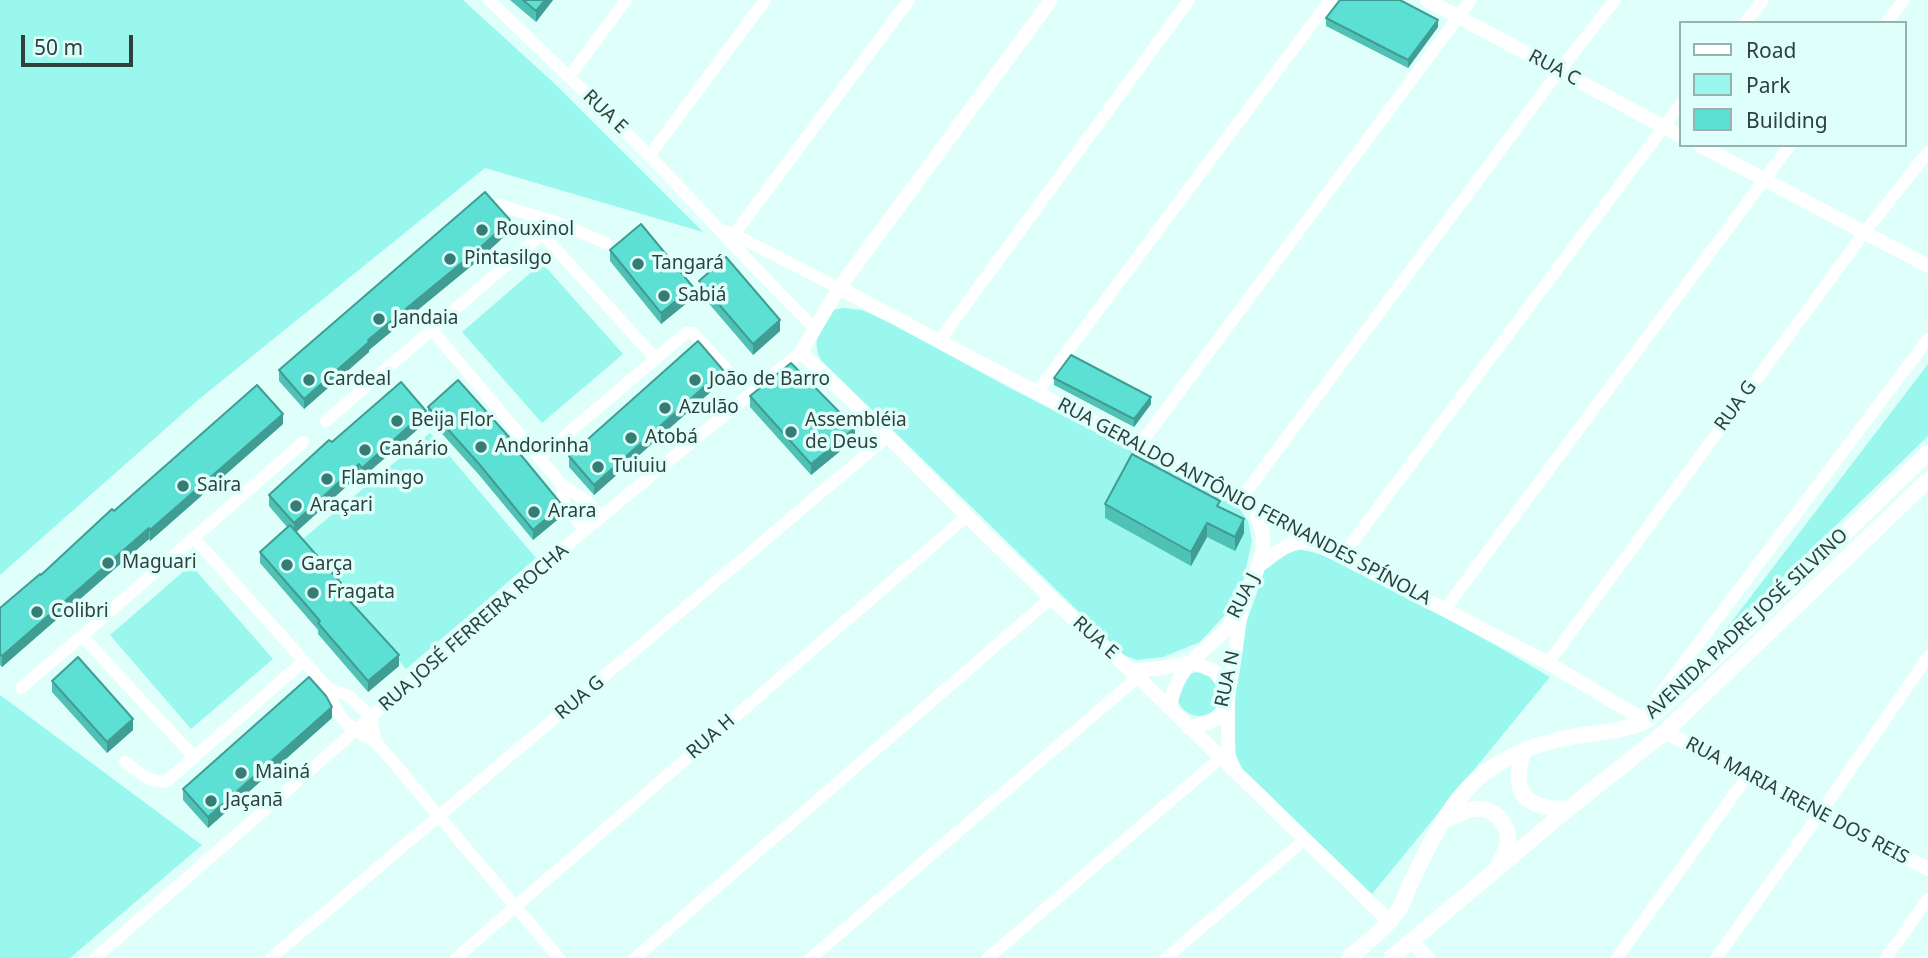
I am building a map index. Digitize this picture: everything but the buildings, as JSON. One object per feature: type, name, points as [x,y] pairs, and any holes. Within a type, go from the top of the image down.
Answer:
[{"type":"main road","name":"AVENIDA PADRE JOSÉ SILVINO","points":[[1349,958],[1390,922],[1401,907],[1421,863],[1458,799],[1488,771],[1523,751],[1562,739],[1634,726],[1644,719],[1746,629],[1928,453]]},
{"type":"main road","name":"AVENIDA PADRE JOSÉ SILVINO","points":[[1391,958],[1568,808],[1665,732],[1928,480]]},
{"type":"main road","points":[[1523,751],[1518,777],[1522,793],[1531,803],[1547,809],[1568,808]]},
{"type":"main road","points":[[1445,820],[1468,810],[1483,809],[1500,817],[1507,828],[1508,842],[1497,869]]},
{"type":"street","name":"RUA E","points":[[489,0],[732,238],[772,287],[814,327]]},
{"type":"street","points":[[569,77],[626,0]]},
{"type":"street","points":[[649,156],[765,0]]},
{"type":"street","points":[[839,288],[732,238],[909,0]]},
{"type":"street","name":"RUA JOSÉ FERREIRA ROCHA","points":[[95,958],[585,530],[801,352],[839,288],[1051,0]]},
{"type":"street","points":[[940,341],[1189,0]]},
{"type":"street","points":[[1037,392],[1330,0]]},
{"type":"street","name":"RUA C","points":[[1427,0],[1680,136]]},
{"type":"street","points":[[1138,447],[1471,0]]},
{"type":"street","points":[[1247,504],[1559,71],[1615,0]]},
{"type":"street","points":[[1747,21],[1763,0]]},
{"type":"street","points":[[1888,21],[1904,0]]},
{"type":"street","points":[[1342,556],[1680,105]]},
{"type":"street","points":[[1703,147],[1928,266]]},
{"type":"street","points":[[1445,609],[1788,147]]},
{"type":"street","name":"RUA G","points":[[1548,663],[1864,233],[1928,152]]},
{"type":"street","points":[[498,205],[556,222],[606,243]]},
{"type":"street","points":[[326,421],[556,222]]},
{"type":"street","points":[[542,234],[656,359]]},
{"type":"street","name":"RUA GERALDO ANTÔNIO FERNANDES SPÍNOLA","points":[[839,288],[1247,504],[1311,541],[1548,663],[1644,719]]},
{"type":"street","points":[[432,330],[562,485],[588,502],[601,517]]},
{"type":"street","points":[[540,457],[690,331],[730,373]]},
{"type":"street","points":[[1644,719],[1928,339]]},
{"type":"street","name":"RUA E","points":[[801,352],[1051,598],[1135,674],[1390,922]]},
{"type":"street","name":"RUA G","points":[[271,958],[888,436]]},
{"type":"street","points":[[21,688],[303,442]]},
{"type":"street","points":[[562,485],[564,504],[585,530]]},
{"type":"street","name":"RUA J","points":[[1169,708],[1179,679],[1192,662],[1230,625],[1242,608],[1261,564],[1264,539],[1261,524],[1247,504]]},
{"type":"street","name":"RUA H","points":[[456,958],[967,516]]},
{"type":"street","points":[[194,538],[328,688],[340,716],[354,731],[376,742],[559,958]]},
{"type":"street","points":[[1261,564],[1284,547],[1295,542],[1311,541]]},
{"type":"street","points":[[635,958],[1051,598]]},
{"type":"street","name":"RUA N","points":[[1188,726],[1203,724],[1219,717],[1223,712],[1242,608]]},
{"type":"street","points":[[82,636],[194,757]]},
{"type":"street","points":[[1716,958],[1821,813],[1928,657]]},
{"type":"street","points":[[125,762],[150,780],[158,783],[167,781],[304,661]]},
{"type":"street","points":[[811,958],[1135,674],[1192,662],[1214,671],[1225,685],[1228,696],[1228,753],[1233,771]]},
{"type":"street","points":[[328,688],[349,696],[372,717],[376,742]]},
{"type":"street","name":"RUA MARIA IRENE DOS REIS","points":[[1665,732],[1928,869]]},
{"type":"street","points":[[988,958],[1220,758]]},
{"type":"street","points":[[1617,958],[1748,775]]},
{"type":"street","points":[[1166,958],[1304,840]]},
{"type":"street","points":[[1886,958],[1928,899]]},
{"type":"street","points":[[1411,941],[1427,958]]},
{"type":"green space","points":[[0,0],[463,0],[554,83],[703,232],[485,168],[198,400],[0,575]]},
{"type":"green space","points":[[542,263],[623,354],[542,423],[462,332]]},
{"type":"green space","points":[[832,310],[862,310],[890,323],[1237,505],[1248,521],[1252,541],[1244,578],[1224,616],[1200,642],[1163,657],[1137,660],[1123,655],[821,360],[817,346],[819,334]]},
{"type":"green space","points":[[1928,364],[1928,436],[1717,641]]},
{"type":"green space","points":[[430,433],[536,558],[406,669],[298,543]]},
{"type":"green space","points":[[1295,549],[1322,555],[1348,566],[1550,677],[1372,894],[1243,770],[1236,755],[1234,725],[1237,669],[1243,632],[1266,567]]},
{"type":"green space","points":[[191,565],[273,659],[191,729],[110,635]]},
{"type":"green space","points":[[1199,672],[1214,679],[1221,694],[1214,709],[1199,716],[1184,709],[1177,694],[1184,679]]},
{"type":"green space","points":[[0,695],[202,845],[70,958],[0,958]]},
{"type":"place","name":"Rouxinol","points":[[482,230]]},
{"type":"place","name":"Pintasilgo","points":[[450,259]]},
{"type":"place","name":"Tangará","points":[[638,264]]},
{"type":"place","name":"Sabiá","points":[[664,296]]},
{"type":"place","name":"Jandaia","points":[[379,319]]},
{"type":"place","name":"Cardeal","points":[[309,380]]},
{"type":"place","name":"João de Barro","points":[[695,380]]},
{"type":"place","name":"Azulão","points":[[665,408]]},
{"type":"place","name":"Beija Flor","points":[[397,421]]},
{"type":"place","name":"Assembléia de Deus","points":[[791,432]]},
{"type":"place","name":"Atobá","points":[[631,438]]},
{"type":"place","name":"Andorinha","points":[[481,447]]},
{"type":"place","name":"Canário","points":[[365,450]]},
{"type":"place","name":"Tuiuiu","points":[[598,467]]},
{"type":"place","name":"Flamingo","points":[[327,479]]},
{"type":"place","name":"Saira","points":[[183,486]]},
{"type":"place","name":"Araçari","points":[[296,506]]},
{"type":"place","name":"Arara","points":[[534,512]]},
{"type":"place","name":"Maguari","points":[[108,563]]},
{"type":"place","name":"Garça","points":[[287,565]]},
{"type":"place","name":"Fragata","points":[[313,593]]},
{"type":"place","name":"Colibri","points":[[37,612]]},
{"type":"place","name":"Mainá","points":[[241,773]]},
{"type":"place","name":"Jaçanã","points":[[211,801]]}]
